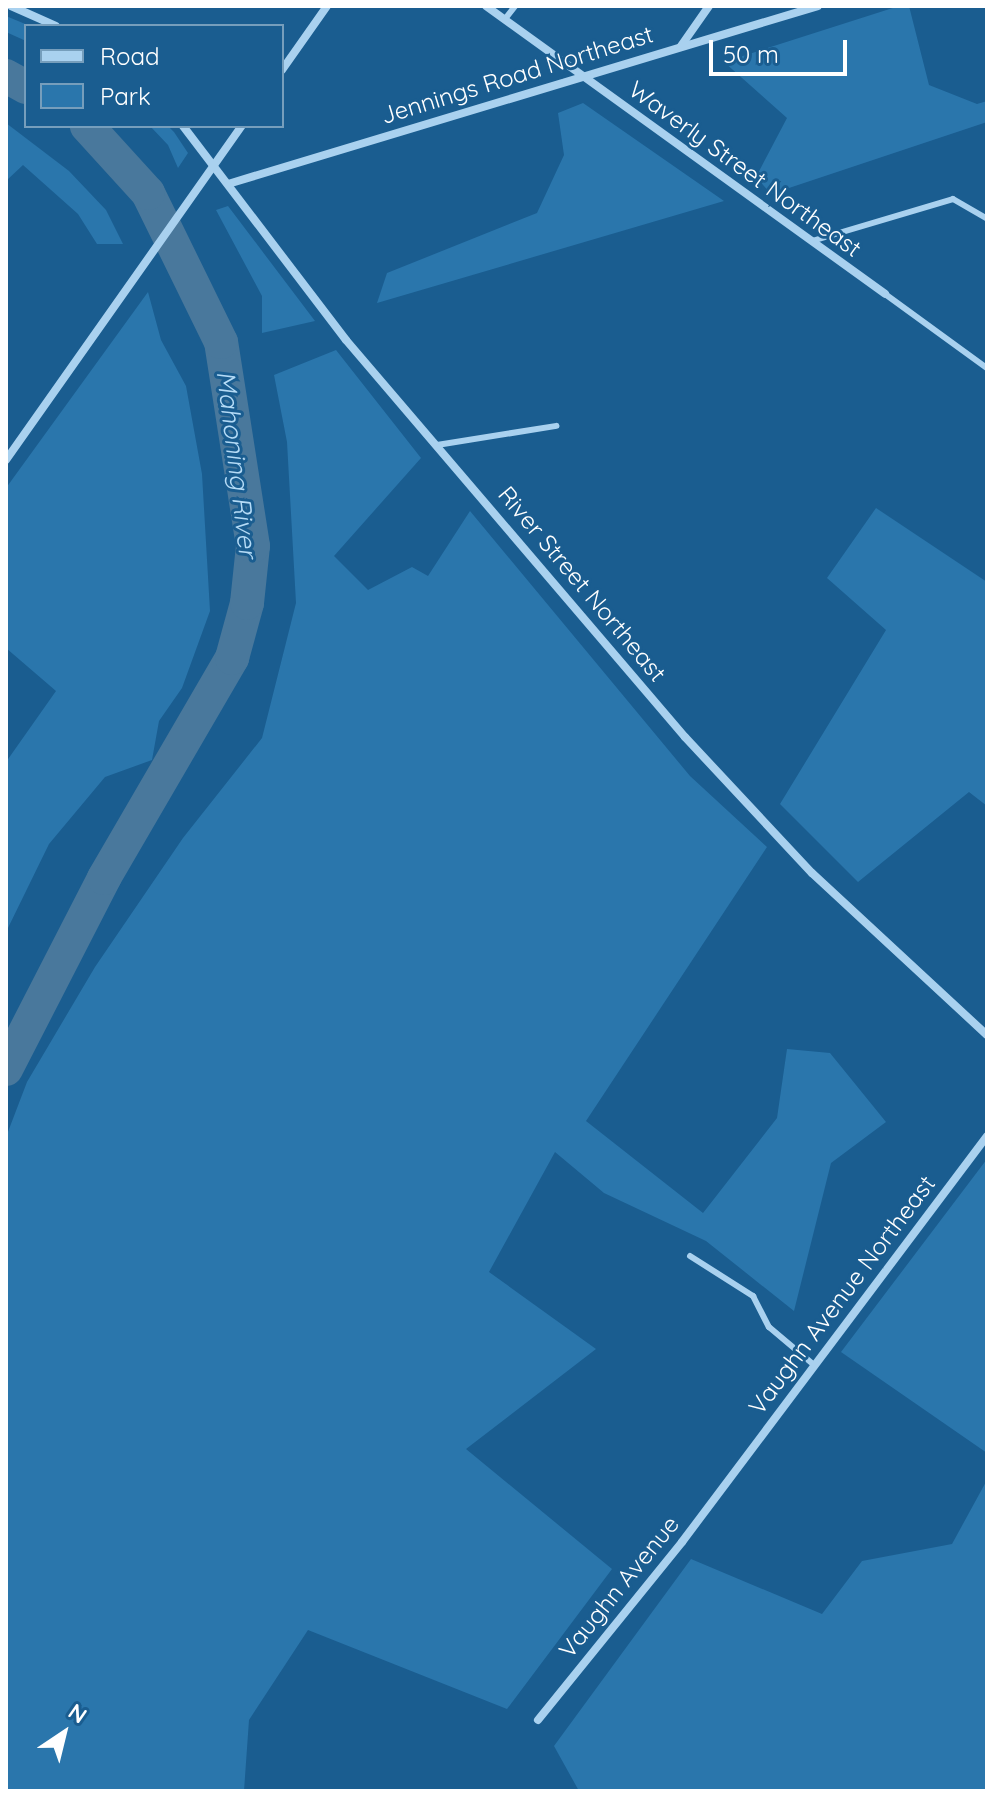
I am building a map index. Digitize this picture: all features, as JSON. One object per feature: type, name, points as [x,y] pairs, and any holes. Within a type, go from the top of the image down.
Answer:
[{"type":"street","points":[[11,6],[52,24]]},
{"type":"street","points":[[284,67],[327,6]]},
{"type":"street","name":"Waverly Street Northeast","points":[[486,6],[885,294]]},
{"type":"street","points":[[681,47],[709,6]]},
{"type":"street","name":"Jennings Road Northeast","points":[[228,184],[818,6]]},
{"type":"street","name":"River Street Northeast","points":[[185,128],[346,340],[757,818],[987,1035]]},
{"type":"street","points":[[6,460],[241,128]]},
{"type":"street","name":"Vaughn Avenue Northeast","points":[[729,1478],[987,1136]]},
{"type":"street","name":"Vaughn Avenue","points":[[538,1720],[729,1478]]},
{"type":"lane","points":[[505,19],[515,6]]},
{"type":"lane","points":[[812,241],[953,199],[987,219]]},
{"type":"lane","points":[[885,294],[987,368]]},
{"type":"lane","points":[[437,445],[556,426]]},
{"type":"lane","points":[[690,1256],[753,1296],[769,1327],[814,1365]]},
{"type":"green space","points":[[899,6],[909,6],[929,85],[977,104],[987,101],[987,122],[771,194],[756,177],[787,118],[724,62]]},
{"type":"green space","points":[[6,16],[25,24],[24,40],[6,32]]},
{"type":"green space","points":[[583,103],[724,201],[377,303],[387,273],[537,213],[564,155],[558,113]]},
{"type":"green space","points":[[6,123],[69,171],[106,210],[123,244],[97,244],[78,214],[23,165],[6,181]]},
{"type":"green space","points":[[152,128],[170,128],[188,153],[178,168],[168,145]]},
{"type":"green space","points":[[228,206],[315,321],[262,333],[262,296],[216,210]]},
{"type":"green space","points":[[148,292],[161,340],[186,386],[202,474],[210,611],[182,688],[159,721],[152,760],[105,777],[49,844],[6,932],[6,762],[56,691],[6,648],[6,488]]},
{"type":"green space","points":[[336,350],[421,458],[334,556],[368,590],[412,567],[428,576],[470,511],[690,776],[767,847],[586,1121],[703,1213],[777,1118],[787,1049],[830,1053],[886,1122],[831,1163],[794,1311],[706,1241],[604,1193],[555,1152],[489,1272],[596,1349],[466,1449],[612,1569],[507,1709],[308,1630],[249,1720],[244,1791],[6,1791],[6,1137],[27,1082],[95,967],[183,838],[262,738],[296,603],[287,442],[274,375]]},
{"type":"green space","points":[[876,508],[987,582],[987,806],[969,792],[858,882],[780,804],[886,630],[827,578]]},
{"type":"green space","points":[[987,1159],[985,1313],[987,1453],[841,1352]]},
{"type":"green space","points":[[987,1480],[987,1791],[579,1791],[554,1746],[691,1559],[822,1614],[862,1561],[952,1544]]},
{"type":"waterway","name":"Mahoning River","points":[[6,76],[24,86]]},
{"type":"waterway","name":"Mahoning River","points":[[6,1069],[104,878],[232,658],[247,603],[253,546],[221,342],[148,193],[89,128]]}]
